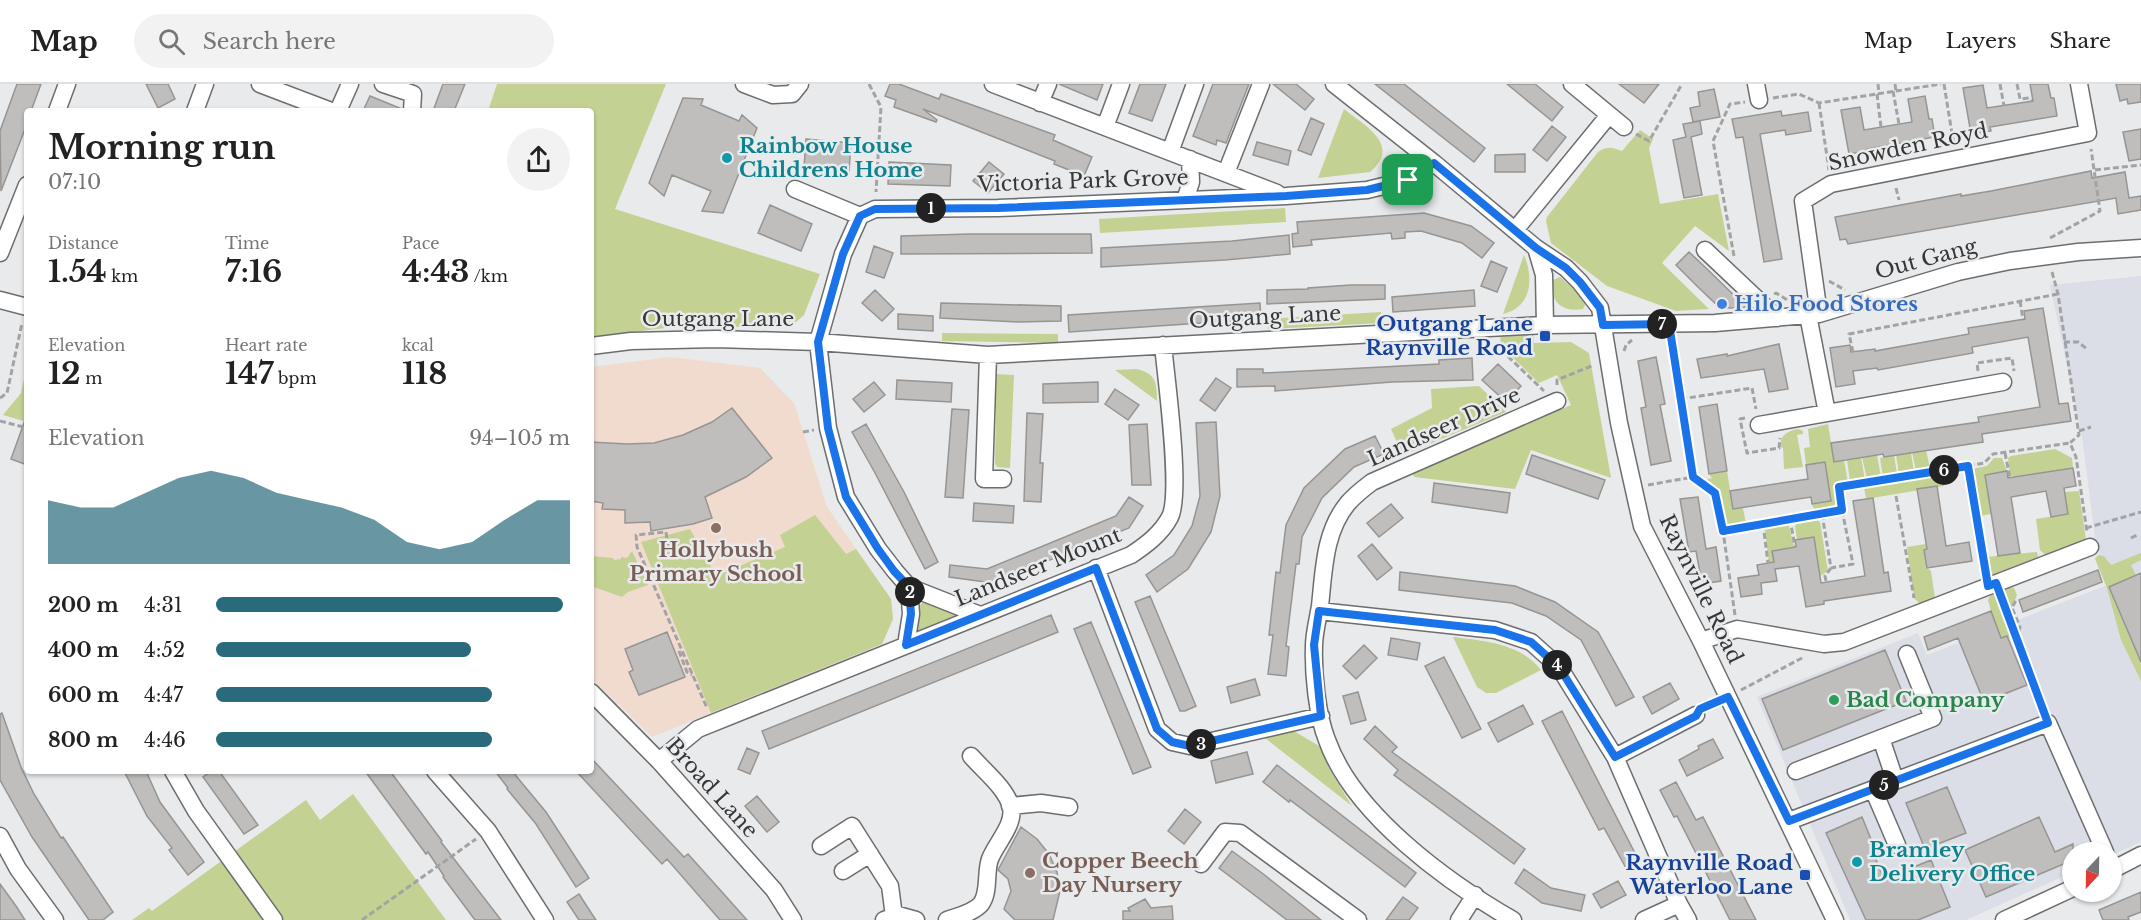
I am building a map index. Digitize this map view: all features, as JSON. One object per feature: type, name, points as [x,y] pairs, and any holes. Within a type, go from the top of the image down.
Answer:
[{"type":"street","points":[[58,108],[67,84]]},
{"type":"street","points":[[196,108],[205,84]]},
{"type":"street","points":[[260,84],[323,108]]},
{"type":"street","points":[[339,108],[350,84]]},
{"type":"street","points":[[383,84],[416,96]]},
{"type":"street","points":[[744,84],[773,95],[792,94],[800,84]]},
{"type":"street","points":[[993,84],[1286,196]]},
{"type":"street","points":[[1041,103],[1048,84]]},
{"type":"street","points":[[1105,127],[1121,84]]},
{"type":"street","points":[[1170,152],[1195,84]]},
{"type":"street","points":[[1226,173],[1261,84]]},
{"type":"street","name":"Raynville Road","points":[[1334,84],[1536,248],[1566,268],[1600,308],[1603,325],[1616,357],[1618,423],[1642,526],[1701,641],[1835,920]]},
{"type":"street","points":[[1572,84],[1624,127]]},
{"type":"street","points":[[2079,84],[2088,133]]},
{"type":"street","points":[[1515,230],[1609,115]]},
{"type":"street","name":"Snowden Royd","points":[[1813,314],[1803,201],[1832,184],[2088,133]]},
{"type":"street","points":[[1185,200],[1191,182],[1190,159]]},
{"type":"street","name":"Victoria Park Grove","points":[[868,213],[1286,196],[1367,190],[1408,180],[1434,163]]},
{"type":"street","points":[[795,189],[868,213],[843,254],[818,342],[828,428],[846,497],[878,549],[909,587],[980,615]]},
{"type":"street","points":[[0,253],[24,193]]},
{"type":"street","points":[[1536,248],[1545,275],[1545,325]]},
{"type":"street","name":"Out Gang","points":[[1545,325],[1715,323],[1813,314],[1958,272],[2010,261],[2046,249],[2141,248]]},
{"type":"street","points":[[1705,250],[1777,318]]},
{"type":"street","points":[[0,300],[24,306]]},
{"type":"street","points":[[1813,314],[1827,413]]},
{"type":"street","name":"Outgang Lane","points":[[594,346],[631,341],[716,339],[818,342],[988,355],[1545,325]]},
{"type":"street","name":"Landseer Mount","points":[[659,761],[698,729],[1131,555],[1152,541],[1171,515],[1174,486],[1163,345]]},
{"type":"street","points":[[988,355],[984,479],[1003,479]]},
{"type":"street","points":[[1759,425],[2009,381]]},
{"type":"street","name":"Landseer Drive","points":[[1513,920],[1419,855],[1374,813],[1344,777],[1326,740],[1321,716],[1314,645],[1330,530],[1348,502],[1372,482],[1557,401]]},
{"type":"street","points":[[1701,641],[1737,629],[1819,643],[1844,642],[2090,547]]},
{"type":"street","points":[[1096,568],[1157,729],[1172,742],[1190,746],[1321,716]]},
{"type":"street","points":[[906,645],[911,614],[909,587]]},
{"type":"street","points":[[1319,611],[1495,630],[1531,642],[1559,667],[1615,757],[1688,920]]},
{"type":"street","points":[[1796,771],[1932,718],[1907,654]]},
{"type":"street","name":"Broad Lane","points":[[594,695],[659,761],[774,890],[793,920]]},
{"type":"street","points":[[1615,757],[1696,716]]},
{"type":"street","points":[[1789,821],[2048,723],[2101,842]]},
{"type":"street","points":[[1881,738],[1895,780]]},
{"type":"street","points":[[947,920],[974,910],[983,900],[990,859],[1012,811],[1000,789],[971,756]]},
{"type":"street","points":[[175,774],[196,811],[274,920]]},
{"type":"street","points":[[438,774],[488,831],[544,920]]},
{"type":"street","points":[[1873,789],[1897,845]]},
{"type":"street","points":[[1010,806],[1041,803],[1069,807]]},
{"type":"street","points":[[821,846],[852,826],[890,886],[888,918],[907,917],[916,920]]},
{"type":"street","points":[[1201,864],[1225,832],[1240,833],[1359,920]]},
{"type":"street","points":[[0,836],[18,869],[55,920]]},
{"type":"street","points":[[843,872],[870,854]]},
{"type":"street","points":[[2122,864],[2141,855]]},
{"type":"street","points":[[2009,919],[2062,893]]},
{"type":"street","points":[[1459,920],[1475,895]]},
{"type":"street","points":[[1644,920],[1679,904]]},
{"type":"path","points":[[868,213],[881,107],[869,84]]},
{"type":"path","points":[[1624,127],[1649,141],[1682,84]]},
{"type":"path","points":[[1878,84],[1881,128]]},
{"type":"path","points":[[1895,84],[1899,124]]},
{"type":"path","points":[[1734,256],[1713,141],[1730,104],[1757,92],[1798,94],[1819,103],[1912,86],[1942,84],[1955,153]]},
{"type":"path","points":[[2000,84],[2004,106]]},
{"type":"path","points":[[2018,84],[2020,99],[2029,98],[2031,101]]},
{"type":"path","points":[[1819,103],[1832,184]]},
{"type":"path","points":[[1826,581],[1825,576],[1831,568],[1853,564],[1839,487],[1984,463],[1993,454],[2070,443],[2079,435],[2058,294],[2046,249],[2100,211],[2088,133]]},
{"type":"path","points":[[2095,170],[2141,165]]},
{"type":"path","points":[[1896,188],[1899,200]]},
{"type":"path","points":[[1770,297],[1776,293],[1793,304]]},
{"type":"path","points":[[1853,352],[1849,334],[2058,294]]},
{"type":"path","points":[[2020,301],[2023,319]]},
{"type":"path","points":[[0,398],[7,393],[24,316]]},
{"type":"path","points":[[1669,324],[1693,477],[1715,493],[1723,531],[1737,629]]},
{"type":"path","points":[[1492,327],[1495,345],[1536,386],[1557,401]]},
{"type":"path","points":[[1557,401],[1557,380],[1616,357],[1638,336]]},
{"type":"path","points":[[2064,342],[2078,342],[2087,349]]},
{"type":"path","points":[[1978,372],[1977,363],[2012,358],[2009,381]]},
{"type":"path","points":[[1681,399],[1752,388],[1759,425]]},
{"type":"path","points":[[0,421],[24,427]]},
{"type":"path","points":[[2079,431],[2091,427]]},
{"type":"path","points":[[2070,443],[2076,457],[2090,547]]},
{"type":"path","points":[[2005,452],[2010,477]]},
{"type":"path","points":[[1968,466],[1992,585],[2017,640],[2048,723]]},
{"type":"path","points":[[1634,488],[1693,477]]},
{"type":"path","points":[[1896,496],[1916,608]]},
{"type":"path","points":[[1723,531],[1842,510]]},
{"type":"path","points":[[2086,528],[2141,512]]},
{"type":"path","points":[[1822,514],[1831,568]]},
{"type":"path","points":[[1791,519],[1795,547]]},
{"type":"path","points":[[1763,524],[1768,563]]},
{"type":"path","points":[[668,547],[666,532],[636,535],[638,547],[709,714]]},
{"type":"path","points":[[2131,538],[2137,535]]},
{"type":"path","points":[[2017,597],[2012,608],[2020,627],[2017,640]]},
{"type":"path","points":[[1728,697],[1806,657],[1819,643]]},
{"type":"path","points":[[679,651],[687,672],[694,675]]},
{"type":"path","points":[[362,920],[488,831]]},
{"type":"shaded area","points":[[2141,276],[2141,842],[2122,851],[2122,842],[2062,842],[2062,877],[1966,920],[1850,920],[1757,697],[1918,633],[1927,655],[2107,585],[2095,538],[2082,436],[2050,285]]},
{"type":"shaded area","name":"Hollybush Primary School","points":[[671,357],[760,368],[794,403],[827,507],[891,599],[893,619],[882,644],[652,737],[594,681],[594,367]]},
{"type":"green space","points":[[497,84],[666,84],[615,209],[820,274],[804,315],[790,327],[674,327],[594,337],[594,108],[489,108]]},
{"type":"green space","points":[[1344,109],[1377,137],[1382,153],[1379,162],[1370,172],[1318,178]]},
{"type":"green space","points":[[1640,130],[1653,139],[1649,148],[1660,204],[1718,194],[1729,251],[1695,226],[1662,263],[1709,309],[1676,311],[1607,286],[1551,243],[1547,217],[1598,152],[1610,148],[1622,151]]},
{"type":"green space","points":[[1285,208],[1286,222],[1100,233],[1099,219]]},
{"type":"green space","points":[[1524,255],[1529,273],[1528,290],[1520,305],[1503,314]]},
{"type":"green space","points":[[1560,277],[1585,299],[1583,309],[1563,307],[1555,299],[1553,280]]},
{"type":"green space","points":[[1381,312],[1381,323],[1268,329],[1267,319]]},
{"type":"green space","points":[[942,333],[1058,334],[1058,343],[942,341]]},
{"type":"green space","points":[[1533,333],[1534,343],[1571,342],[1589,353],[1611,478],[1531,450],[1515,489],[1414,477],[1412,471],[1571,405],[1557,375],[1539,383],[1501,346],[1500,335]]},
{"type":"green space","points":[[1136,369],[1148,373],[1154,380],[1157,401],[1115,370]]},
{"type":"green space","points":[[994,374],[1014,375],[1010,468],[997,467],[995,464]]},
{"type":"green space","points":[[24,379],[24,421],[3,415],[21,393]]},
{"type":"green space","points":[[1479,386],[1506,412],[1403,455],[1391,429],[1432,408],[1431,389]]},
{"type":"green space","points":[[1828,424],[1834,461],[1844,460],[1848,483],[1835,486],[1838,507],[1815,511],[1812,504],[1831,501],[1825,463],[1806,465],[1804,448],[1810,447],[1808,429]]},
{"type":"green space","points":[[1798,429],[1803,431],[1803,434],[1797,435],[1803,467],[1784,469],[1781,439],[1788,432]]},
{"type":"green space","points":[[2055,449],[2072,458],[2073,468],[2013,477],[2010,474],[2008,458],[2011,456]]},
{"type":"green space","points":[[1926,450],[1930,468],[1916,471],[1912,452]]},
{"type":"green space","points":[[1911,453],[1914,472],[1899,474],[1896,455]]},
{"type":"green space","points":[[1877,455],[1881,477],[1867,479],[1862,457]]},
{"type":"green space","points":[[1894,455],[1897,474],[1883,477],[1880,458]]},
{"type":"green space","points":[[1861,457],[1865,480],[1850,482],[1847,460]]},
{"type":"green space","points":[[1994,458],[2002,458],[2007,471],[1985,475],[1991,514],[1980,516],[1972,469],[1987,466]]},
{"type":"green space","points":[[1727,471],[1733,509],[1743,508],[1746,524],[1731,526],[1726,522],[1720,490],[1707,479],[1712,478],[1709,474]]},
{"type":"green space","points":[[1941,473],[1944,486],[1866,499],[1864,487]]},
{"type":"green space","points":[[2079,491],[2086,540],[2045,555],[2040,550],[2036,519],[2068,514],[2065,492]]},
{"type":"green space","points":[[815,515],[846,554],[856,549],[891,599],[893,619],[882,644],[711,713],[641,542],[690,529],[716,576],[785,547],[780,535]]},
{"type":"green space","points":[[1816,519],[1820,522],[1828,571],[1820,576],[1797,540],[1795,527],[1797,523]]},
{"type":"green space","points":[[1787,524],[1794,547],[1773,551],[1774,562],[1769,563],[1765,530]]},
{"type":"green space","points":[[1926,544],[1927,549],[1924,550],[1927,568],[1931,571],[1935,598],[1920,604],[1914,598],[1907,547]]},
{"type":"green space","points":[[632,551],[648,585],[628,592],[622,597],[594,587],[594,556],[614,560],[621,559],[621,557],[627,558]]},
{"type":"green space","points":[[2037,552],[2038,557],[1989,576],[1986,557]]},
{"type":"green space","points":[[2141,553],[2141,560],[2131,565],[2136,575],[2109,587],[2141,662],[2141,681],[2121,640],[2107,588],[2095,559],[2098,555],[2104,556],[2111,565]]},
{"type":"green space","points":[[2010,587],[2014,588],[2017,595],[2012,607],[2016,635],[1985,645],[1991,611],[1988,600],[1990,596]]},
{"type":"green space","points":[[923,602],[956,616],[954,619],[918,632],[916,629],[919,606]]},
{"type":"green space","points":[[1453,637],[1489,642],[1512,649],[1523,654],[1541,670],[1496,693],[1486,693],[1477,687]]},
{"type":"green space","points":[[1292,730],[1321,747],[1331,772],[1352,806],[1265,738]]},
{"type":"green space","points":[[353,794],[446,920],[132,920],[149,908],[152,911],[306,800],[320,820]]},
{"type":"building","points":[[17,84],[41,84],[32,108],[24,108],[24,132],[1,191],[0,131]]},
{"type":"building","points":[[146,84],[168,84],[175,99],[158,108]]},
{"type":"building","points":[[443,84],[465,84],[455,108],[434,108]]},
{"type":"building","points":[[890,84],[899,84],[939,99],[941,94],[978,107],[1055,135],[1053,140],[1092,157],[1084,176],[1054,164],[1055,161],[923,109],[937,120],[936,122],[894,107],[896,100],[885,96]]},
{"type":"building","points":[[1059,84],[1103,84],[1097,100]]},
{"type":"building","points":[[1140,84],[1166,84],[1152,121],[1129,113]]},
{"type":"building","points":[[1213,84],[1249,84],[1226,143],[1217,140],[1216,145],[1193,136]]},
{"type":"building","points":[[1273,84],[1296,84],[1314,99],[1305,110]]},
{"type":"building","points":[[1375,84],[1404,84],[1485,148],[1474,162]]},
{"type":"building","points":[[1507,84],[1535,84],[1563,107],[1552,121]]},
{"type":"building","points":[[1619,84],[1659,84],[1644,103]]},
{"type":"building","points":[[2030,84],[2048,84],[2051,98],[2054,98],[2057,116],[1990,127],[1991,131],[1971,134],[1963,88],[1983,85],[1987,108],[2033,101]]},
{"type":"building","points":[[2116,84],[2141,84],[2141,102],[2128,104],[2127,99],[2120,101]]},
{"type":"building","points":[[1714,89],[1720,117],[1693,122],[1690,108],[1700,106],[1698,92]]},
{"type":"building","points":[[370,96],[400,108],[364,108]]},
{"type":"building","points":[[1925,96],[1935,137],[1849,154],[1841,110],[1860,107],[1864,130],[1912,122],[1908,99]]},
{"type":"building","name":"Rainbow House Childrens Home","points":[[683,98],[703,99],[701,105],[739,121],[742,115],[757,128],[723,213],[702,211],[711,191],[672,175],[664,196],[649,183]]},
{"type":"building","points":[[1781,111],[1782,116],[1808,112],[1811,131],[1786,135],[1785,130],[1760,134],[1782,259],[1764,262],[1743,137],[1736,138],[1732,119]]},
{"type":"building","points":[[1311,118],[1324,124],[1311,155],[1298,150]]},
{"type":"building","points":[[1700,121],[1702,134],[1691,137],[1702,195],[1684,198],[1673,140],[1686,137],[1683,124]]},
{"type":"building","points":[[1552,126],[1566,137],[1547,161],[1533,150]]},
{"type":"building","points":[[2141,129],[2141,159],[2129,161],[2123,132]]},
{"type":"building","points":[[806,139],[851,143],[849,172],[804,168]]},
{"type":"building","points":[[1257,142],[1291,151],[1288,165],[1253,155]]},
{"type":"building","points":[[1525,154],[1525,172],[1495,172],[1495,155]]},
{"type":"building","points":[[889,162],[951,165],[950,186],[888,184]]},
{"type":"building","points":[[989,162],[1004,174],[988,193],[973,181]]},
{"type":"building","points":[[2091,171],[2092,178],[2125,172],[2129,198],[2141,196],[2141,210],[2118,214],[2116,198],[1848,244],[1846,239],[1840,240],[1835,217],[1961,194],[1961,196],[1991,191]]},
{"type":"building","points":[[770,205],[812,224],[801,251],[758,233]]},
{"type":"building","points":[[1424,213],[1471,226],[1494,243],[1482,258],[1462,243],[1421,231],[1405,232],[1405,238],[1392,239],[1391,233],[1311,240],[1312,245],[1293,247],[1292,234],[1298,233],[1297,222]]},
{"type":"building","points":[[1091,234],[1092,253],[901,254],[901,236]]},
{"type":"building","points":[[1289,235],[1290,254],[1101,267],[1101,248],[1232,241]]},
{"type":"building","points":[[874,246],[893,253],[884,278],[866,272]]},
{"type":"building","points":[[1689,252],[1747,308],[1720,308],[1699,288],[1676,265]]},
{"type":"building","points":[[1491,261],[1507,268],[1497,292],[1481,286]]},
{"type":"building","points":[[1385,285],[1385,299],[1267,304],[1267,290]]},
{"type":"building","points":[[875,290],[894,309],[882,321],[862,303]]},
{"type":"building","points":[[1474,290],[1475,306],[1393,312],[1392,297]]},
{"type":"building","points":[[941,303],[1061,306],[1061,321],[1018,322],[940,318]]},
{"type":"building","points":[[1260,303],[1261,319],[1069,332],[1068,315]]},
{"type":"building","points":[[2043,308],[2059,404],[2068,403],[2071,421],[1982,434],[1983,442],[1834,462],[1831,443],[1979,422],[1978,417],[2040,407],[2028,337],[1972,347],[1973,353],[1878,370],[1877,368],[1853,371],[1855,384],[1836,387],[1830,348],[1850,345],[1851,352],[1875,349],[1875,351],[1969,334],[1968,328],[2025,319],[2024,311]]},
{"type":"building","points":[[898,314],[933,316],[933,331],[898,329]]},
{"type":"building","points":[[1779,344],[1788,389],[1769,392],[1764,369],[1701,378],[1697,359],[1727,354],[1727,356]]},
{"type":"building","points":[[1656,357],[1665,404],[1660,405],[1671,461],[1651,465],[1641,408],[1646,407],[1638,361]]},
{"type":"building","points":[[1472,358],[1473,380],[1392,382],[1275,391],[1275,386],[1237,387],[1237,369],[1263,369],[1263,373],[1439,364],[1439,360]]},
{"type":"building","points":[[1498,364],[1521,386],[1506,402],[1482,380]]},
{"type":"building","points":[[1216,378],[1231,388],[1215,411],[1200,400]]},
{"type":"building","points":[[897,380],[952,383],[951,402],[896,399]]},
{"type":"building","points":[[874,382],[885,395],[864,412],[853,399]]},
{"type":"building","points":[[1098,382],[1098,402],[1043,403],[1043,384]]},
{"type":"building","points":[[1115,389],[1139,405],[1128,420],[1105,404]]},
{"type":"building","points":[[1717,404],[1727,471],[1709,474],[1699,407]]},
{"type":"building","points":[[732,408],[772,458],[746,477],[705,497],[712,518],[693,524],[651,531],[650,522],[625,523],[625,510],[602,509],[603,503],[594,502],[594,442],[654,443],[683,435],[712,422]]},
{"type":"building","points":[[952,409],[969,410],[963,498],[945,497]]},
{"type":"building","points":[[1027,413],[1043,414],[1040,463],[1043,463],[1041,502],[1024,501]]},
{"type":"building","points":[[1216,422],[1220,496],[1211,532],[1188,569],[1157,592],[1146,575],[1174,555],[1192,526],[1200,496],[1196,423]]},
{"type":"building","points":[[24,423],[24,464],[11,459]]},
{"type":"building","points":[[866,424],[904,492],[938,562],[925,569],[852,432]]},
{"type":"building","points":[[1147,424],[1151,485],[1132,485],[1129,425]]},
{"type":"building","points":[[1375,436],[1384,454],[1354,467],[1322,498],[1302,537],[1299,564],[1296,564],[1286,646],[1289,647],[1286,676],[1268,674],[1273,635],[1269,635],[1276,572],[1280,573],[1286,525],[1304,488],[1345,449]]},
{"type":"building","points":[[1532,455],[1605,480],[1598,499],[1526,474]]},
{"type":"building","points":[[1825,462],[1831,501],[1812,504],[1811,497],[1733,509],[1730,491],[1808,479],[1806,465]]},
{"type":"building","points":[[2073,468],[2076,486],[2064,488],[2068,514],[2051,517],[2046,491],[2011,497],[2020,553],[1998,556],[1985,475],[2007,471],[2008,478]]},
{"type":"building","points":[[1434,483],[1510,493],[1507,513],[1432,502]]},
{"type":"building","points":[[1937,486],[1946,546],[1969,542],[1972,561],[1927,568],[1924,550],[1927,549],[1917,489]]},
{"type":"building","points":[[1129,497],[1143,506],[1129,528],[993,583],[949,577],[950,565],[987,569],[1116,516]]},
{"type":"building","points":[[1698,497],[1706,549],[1716,547],[1721,581],[1702,584],[1696,551],[1689,552],[1680,499]]},
{"type":"building","points":[[1873,498],[1884,573],[1888,572],[1891,591],[1824,601],[1824,604],[1806,607],[1799,566],[1775,569],[1777,581],[1761,583],[1762,594],[1741,597],[1738,578],[1759,575],[1757,565],[1774,562],[1772,551],[1796,547],[1795,540],[1814,537],[1821,583],[1865,576],[1853,501]]},
{"type":"building","points":[[974,503],[1014,506],[1013,523],[973,521]]},
{"type":"building","points":[[1391,504],[1403,518],[1379,537],[1367,523]]},
{"type":"building","points":[[1372,544],[1392,568],[1377,580],[1358,556]]},
{"type":"building","points":[[2098,570],[2102,582],[2023,612],[2019,600]]},
{"type":"building","points":[[1400,572],[1515,586],[1555,602],[1598,632],[1634,697],[1616,706],[1581,640],[1546,616],[1512,603],[1399,590]]},
{"type":"building","points":[[2141,573],[2141,662],[2109,587]]},
{"type":"building","points":[[1150,596],[1196,706],[1185,711],[1180,711],[1135,602]]},
{"type":"building","points":[[1991,611],[2001,638],[2007,636],[2027,685],[1984,702],[1958,638],[1928,650],[1924,637]]},
{"type":"building","points":[[1051,615],[1058,632],[769,749],[762,731]]},
{"type":"building","points":[[1091,622],[1151,767],[1133,774],[1074,629]]},
{"type":"building","points":[[667,632],[685,677],[639,695],[629,672],[633,670],[625,649]]},
{"type":"building","points":[[1391,638],[1420,643],[1417,660],[1388,655]]},
{"type":"building","points":[[1364,645],[1377,658],[1356,679],[1343,666]]},
{"type":"building","name":"Bad Company","points":[[1885,650],[1906,701],[1783,750],[1762,699]]},
{"type":"building","points":[[1444,657],[1481,729],[1462,738],[1425,666]]},
{"type":"building","points":[[1255,679],[1260,695],[1231,703],[1227,687]]},
{"type":"building","points":[[1670,683],[1679,699],[1652,714],[1643,697]]},
{"type":"building","points":[[1358,692],[1366,720],[1351,724],[1343,696]]},
{"type":"building","points":[[1523,705],[1533,724],[1498,742],[1488,723]]},
{"type":"building","points":[[1562,711],[1639,861],[1626,868],[1604,828],[1599,830],[1542,721]]},
{"type":"building","points":[[2,713],[21,767],[34,794],[61,838],[63,837],[113,912],[103,920],[89,920],[32,837],[0,780],[0,714]]},
{"type":"building","points":[[1375,726],[1397,747],[1392,752],[1525,849],[1514,864],[1394,775],[1398,770],[1364,739]]},
{"type":"building","points":[[1713,739],[1723,758],[1687,776],[1679,760],[1699,749],[1698,746]]},
{"type":"building","points":[[747,748],[759,753],[750,774],[738,769]]},
{"type":"building","points":[[1247,752],[1253,774],[1216,783],[1211,761]]},
{"type":"building","points":[[594,761],[684,857],[688,854],[747,920],[720,920],[667,859],[662,864],[579,774],[594,774]]},
{"type":"building","points":[[1277,765],[1416,873],[1405,887],[1263,782]]},
{"type":"building","points":[[126,774],[147,774],[160,802],[204,862],[188,875],[169,850],[172,848],[147,816]]},
{"type":"building","points":[[207,774],[221,774],[258,825],[244,834],[203,777]]},
{"type":"building","points":[[367,774],[392,774],[501,920],[475,920],[443,877],[428,852],[426,854]]},
{"type":"building","points":[[497,774],[514,774],[546,812],[589,878],[576,887],[536,824]]},
{"type":"building","points":[[1676,782],[1696,820],[1703,817],[1756,920],[1730,920],[1677,816],[1674,817],[1660,790]]},
{"type":"building","points":[[1947,787],[1966,833],[1925,849],[1906,803]]},
{"type":"building","points":[[757,796],[779,822],[767,832],[745,806]]},
{"type":"building","points":[[1185,809],[1201,822],[1184,844],[1168,831]]},
{"type":"building","points":[[1862,817],[1884,879],[1931,860],[1950,907],[1918,920],[1866,920],[1826,833]]},
{"type":"building","points":[[2039,817],[2055,852],[2062,849],[2062,865],[1986,897],[1965,850]]},
{"type":"building","name":"Copper Beech Day Nursery","points":[[1021,827],[1037,839],[1049,854],[1057,872],[1060,891],[1053,920],[1015,920],[1004,909],[1011,891],[1008,879],[998,870]]},
{"type":"building","points":[[1232,851],[1321,920],[1287,920],[1219,868]]},
{"type":"building","points":[[1524,869],[1551,888],[1585,895],[1581,911],[1542,903],[1515,883]]},
{"type":"building","points":[[1618,881],[1626,895],[1601,908],[1593,894]]},
{"type":"building","points":[[0,884],[16,906],[25,920],[0,920]]},
{"type":"building","points":[[2141,892],[2141,912],[2128,917],[2129,920],[2103,920],[2099,910]]},
{"type":"building","points":[[579,894],[596,920],[579,920],[567,902]]},
{"type":"building","points":[[1403,897],[1418,908],[1409,920],[1386,920]]},
{"type":"building","points":[[1145,899],[1151,908],[1172,906],[1173,920],[1123,920],[1123,911],[1130,911],[1128,908]]},
{"type":"place","name":"Rainbow House Childrens Home","points":[[727,158]]},
{"type":"place","name":"Hilo Food Stores","points":[[1722,304]]},
{"type":"place","name":"Outgang Lane Raynville Road","points":[[1545,336]]},
{"type":"place","name":"Hollybush Primary School","points":[[716,528]]},
{"type":"place","name":"Bad Company","points":[[1834,700]]},
{"type":"place","name":"Bramley Delivery Office","points":[[1857,862]]},
{"type":"place","name":"Copper Beech Day Nursery","points":[[1030,873]]},
{"type":"place","name":"Raynville Road Waterloo Lane","points":[[1805,875]]},
{"type":"route","points":[[1434,163],[1536,248],[1566,268],[1600,308],[1603,325],[1669,324],[1693,477],[1715,493],[1723,531],[1842,510],[1839,487],[1968,466],[1988,586],[1996,583],[2048,723],[1789,821],[1728,697],[1700,709],[1696,716],[1615,757],[1559,667],[1531,642],[1495,630],[1374,615],[1319,611],[1314,645],[1321,716],[1190,746],[1172,742],[1157,729],[1096,568],[906,645],[911,614],[909,587],[878,549],[846,497],[828,428],[818,342],[843,254],[860,216],[875,209],[998,208],[1286,196],[1367,190],[1408,180],[1434,163]]}]
